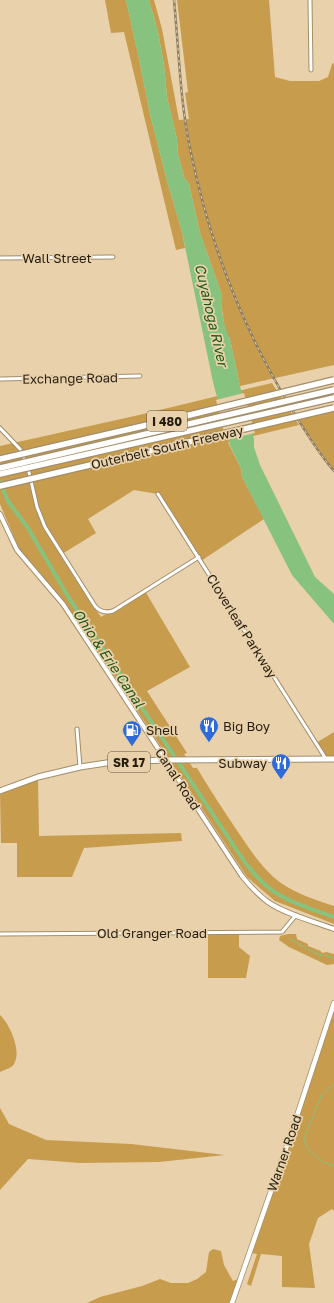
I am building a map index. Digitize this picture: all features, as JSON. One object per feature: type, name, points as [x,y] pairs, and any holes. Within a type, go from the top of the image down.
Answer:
[{"type":"highway","name":"Outerbelt South Freeway","points":[[0,459],[334,380]]},
{"type":"highway","points":[[0,468],[334,390]]},
{"type":"highway","points":[[0,474],[334,398]]},
{"type":"highway","name":"Outerbelt South Freeway","points":[[0,486],[334,408]]},
{"type":"main road","name":"SR 17","points":[[0,791],[38,777],[80,766],[113,762],[166,760],[334,759]]},
{"type":"main road","name":"Warner Road","points":[[232,1303],[292,1131],[334,1003]]},
{"type":"street","points":[[310,0],[311,70]]},
{"type":"street","name":"Wall Street","points":[[0,258],[114,257]]},
{"type":"street","name":"Exchange Road","points":[[0,379],[140,376]]},
{"type":"street","points":[[0,428],[22,452],[37,507],[45,527],[99,610],[107,612],[115,610],[199,557]]},
{"type":"street","name":"Cloverleaf Parkway","points":[[158,494],[326,759]]},
{"type":"street","name":"Canal Road","points":[[0,514],[17,550],[64,604],[242,876],[269,903],[296,916],[334,929]]},
{"type":"street","points":[[77,729],[80,766]]},
{"type":"street","name":"Old Granger Road","points":[[0,934],[282,932],[296,916]]},
{"type":"shaded area","points":[[105,0],[126,0],[150,114],[185,248],[176,250],[124,32],[111,33]]},
{"type":"shaded area","points":[[149,0],[154,0],[162,29],[179,120],[189,119],[185,93],[188,92],[177,0],[269,0],[275,77],[290,81],[319,81],[328,77],[332,64],[334,63],[334,365],[240,386],[230,339],[225,330],[221,302],[222,295],[200,233],[189,184],[184,177],[178,154],[177,139],[167,97],[164,65],[158,32]]},
{"type":"shaded area","points":[[272,383],[299,425],[228,442],[241,469],[242,477],[264,519],[201,561],[158,494],[134,490],[88,519],[96,533],[62,554],[55,546],[101,617],[145,591],[190,667],[147,691],[187,753],[184,754],[193,768],[197,768],[258,860],[275,878],[287,887],[334,906],[334,924],[275,901],[247,877],[88,636],[59,595],[23,558],[0,504],[0,446]]},
{"type":"shaded area","points":[[334,408],[334,471],[296,416]]},
{"type":"shaded area","points":[[334,732],[334,759],[326,759],[316,743]]},
{"type":"shaded area","points":[[38,777],[39,836],[181,833],[182,841],[84,848],[72,877],[17,877],[17,843],[1,843],[0,791]]},
{"type":"shaded area","points":[[208,932],[239,932],[239,947],[250,956],[246,978],[208,978]]},
{"type":"shaded area","points":[[296,934],[297,939],[323,953],[326,952],[334,954],[334,964],[327,965],[289,947],[279,940],[280,936]]},
{"type":"shaded area","points":[[334,1003],[334,1211],[332,1209],[318,1218],[309,1244],[315,1288],[282,1287],[282,1256],[261,1254],[251,1286],[247,1284],[257,1254],[250,1253]]},
{"type":"shaded area","points":[[0,1015],[7,1024],[13,1037],[16,1057],[13,1066],[0,1072]]},
{"type":"shaded area","points":[[0,1108],[9,1124],[46,1140],[131,1144],[225,1155],[159,1162],[80,1163],[28,1159],[0,1190]]},
{"type":"shaded area","points":[[213,1249],[221,1251],[224,1265],[233,1281],[241,1278],[232,1303],[87,1303],[100,1297],[142,1286],[160,1279],[171,1283],[188,1283],[197,1279],[206,1272],[209,1252]]},
{"type":"water","name":"Cuyahoga River","points":[[126,0],[149,0],[158,32],[164,65],[167,97],[177,139],[178,154],[184,177],[189,184],[200,233],[222,295],[223,318],[230,339],[245,409],[254,439],[254,447],[260,465],[315,577],[334,594],[334,624],[292,575],[242,477],[241,469],[230,445],[213,382],[182,232],[150,114]]},
{"type":"pier","points":[[244,393],[255,433],[226,440],[216,400]]},
{"type":"waterway","name":"Ohio & Erie Canal","points":[[0,482],[8,501],[28,528],[69,598],[246,864],[258,878],[273,891],[303,906],[334,917]]},
{"type":"waterway","points":[[290,939],[315,953],[334,958]]},
{"type":"waterway","points":[[334,1084],[321,1096],[305,1136],[305,1143],[308,1150],[323,1162],[334,1165]]},
{"type":"railway","points":[[174,0],[182,96],[187,134],[198,186],[217,250],[242,313],[271,374],[321,455],[334,471]]},
{"type":"place","name":"Big Boy","points":[[209,743]]},
{"type":"place","name":"Shell","points":[[132,747]]},
{"type":"place","name":"Subway","points":[[281,780]]}]
